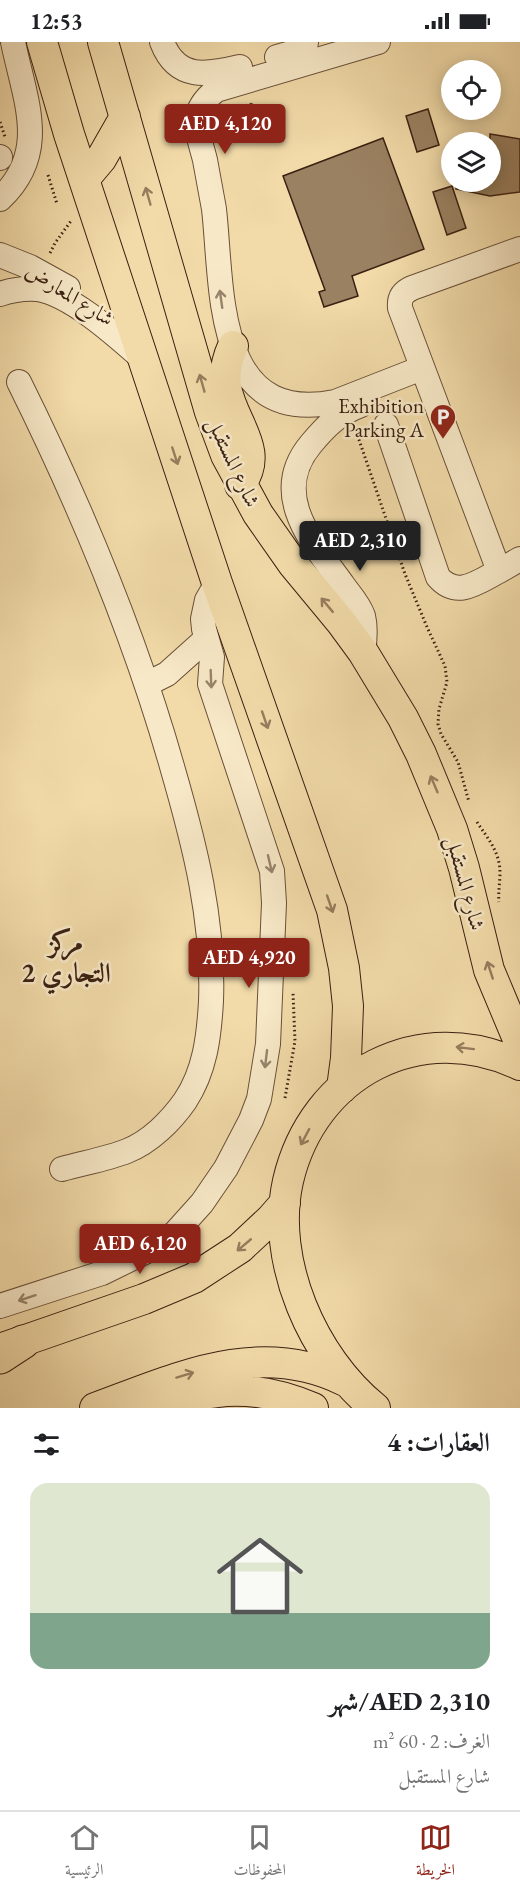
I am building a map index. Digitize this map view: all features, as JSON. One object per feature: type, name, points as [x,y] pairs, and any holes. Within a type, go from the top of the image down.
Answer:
[{"type":"main road","points":[[42,42],[59,101],[217,583],[332,910],[340,939],[348,1006],[346,1058],[342,1088]]},
{"type":"main road","name":"شارع المستقبل","points":[[103,42],[210,412],[226,455],[240,485],[274,540],[363,652],[403,718],[437,791],[464,868],[489,970],[520,1044]]},
{"type":"main road","points":[[85,178],[101,159],[125,117]]},
{"type":"main road","points":[[233,346],[226,365],[226,386],[250,452],[249,469],[240,485]]},
{"type":"main road","points":[[375,1408],[347,1382],[320,1346],[302,1307],[286,1247],[285,1203],[291,1171],[303,1140],[321,1112],[342,1088],[378,1063],[398,1054],[433,1047],[470,1048],[488,1052],[520,1065]]},
{"type":"main road","points":[[8,1350],[169,1290],[194,1278],[240,1248],[285,1203]]},
{"type":"main road","points":[[94,1408],[199,1371],[259,1361],[291,1362],[311,1367],[347,1382]]},
{"type":"main road","points":[[130,1395],[144,1400],[157,1401],[218,1392],[242,1391],[288,1399],[313,1408]]},
{"type":"street","points":[[0,199],[16,182],[28,159],[31,133],[14,42]]},
{"type":"street","points":[[162,42],[170,57],[186,70],[213,74],[305,49],[306,42]]},
{"type":"street","points":[[378,42],[224,86],[209,95],[200,110],[197,129],[213,204],[222,307],[233,346],[245,375],[272,396],[295,403],[315,405],[335,402],[425,376]]},
{"type":"street","points":[[0,74],[26,102]]},
{"type":"street","points":[[499,571],[400,308],[400,298],[412,288],[520,249]]},
{"type":"street","name":"شارع المعارض","points":[[0,255],[42,274],[86,299],[141,350]]},
{"type":"street","points":[[0,294],[26,289],[60,296],[104,328],[141,350]]},
{"type":"street","points":[[363,652],[365,627],[359,606],[314,544],[294,505],[294,477],[303,454],[334,419],[349,409],[425,376]]},
{"type":"street","points":[[19,382],[87,527],[147,684],[201,873],[211,948],[207,1045],[203,1064],[185,1101],[160,1130],[128,1151],[62,1169]]},
{"type":"street","points":[[386,425],[438,577],[447,586],[460,589],[520,559]]},
{"type":"street","points":[[0,1306],[102,1273],[159,1245],[175,1233],[202,1203],[226,1168],[251,1120],[259,1098],[268,1044],[274,903],[272,871],[211,690],[212,657],[204,629],[204,609],[217,583]]},
{"type":"street","points":[[147,684],[176,667],[206,639]]},
{"type":"path","points":[[48,176],[57,204]]},
{"type":"path","points":[[42,274],[55,243],[77,216]]},
{"type":"path","points":[[349,409],[405,574],[445,666],[447,682],[439,709],[438,724],[441,734],[458,762],[469,804]]},
{"type":"path","points":[[473,813],[496,854],[500,873],[499,909]]},
{"type":"building","points":[[428,109],[439,145],[417,152],[406,116]]},
{"type":"building","points":[[501,136],[520,139],[520,192],[490,196],[471,192],[501,192]]},
{"type":"building","points":[[383,138],[424,249],[352,276],[358,296],[324,307],[319,292],[325,290],[283,176]]},
{"type":"building","points":[[441,189],[441,192],[454,192],[466,228],[447,235],[433,192]]},
{"type":"place","name":"Exhibition Parking A","points":[[443,440]]},
{"type":"district","name":"مركز التجاري 2","points":[[66,956]]}]
